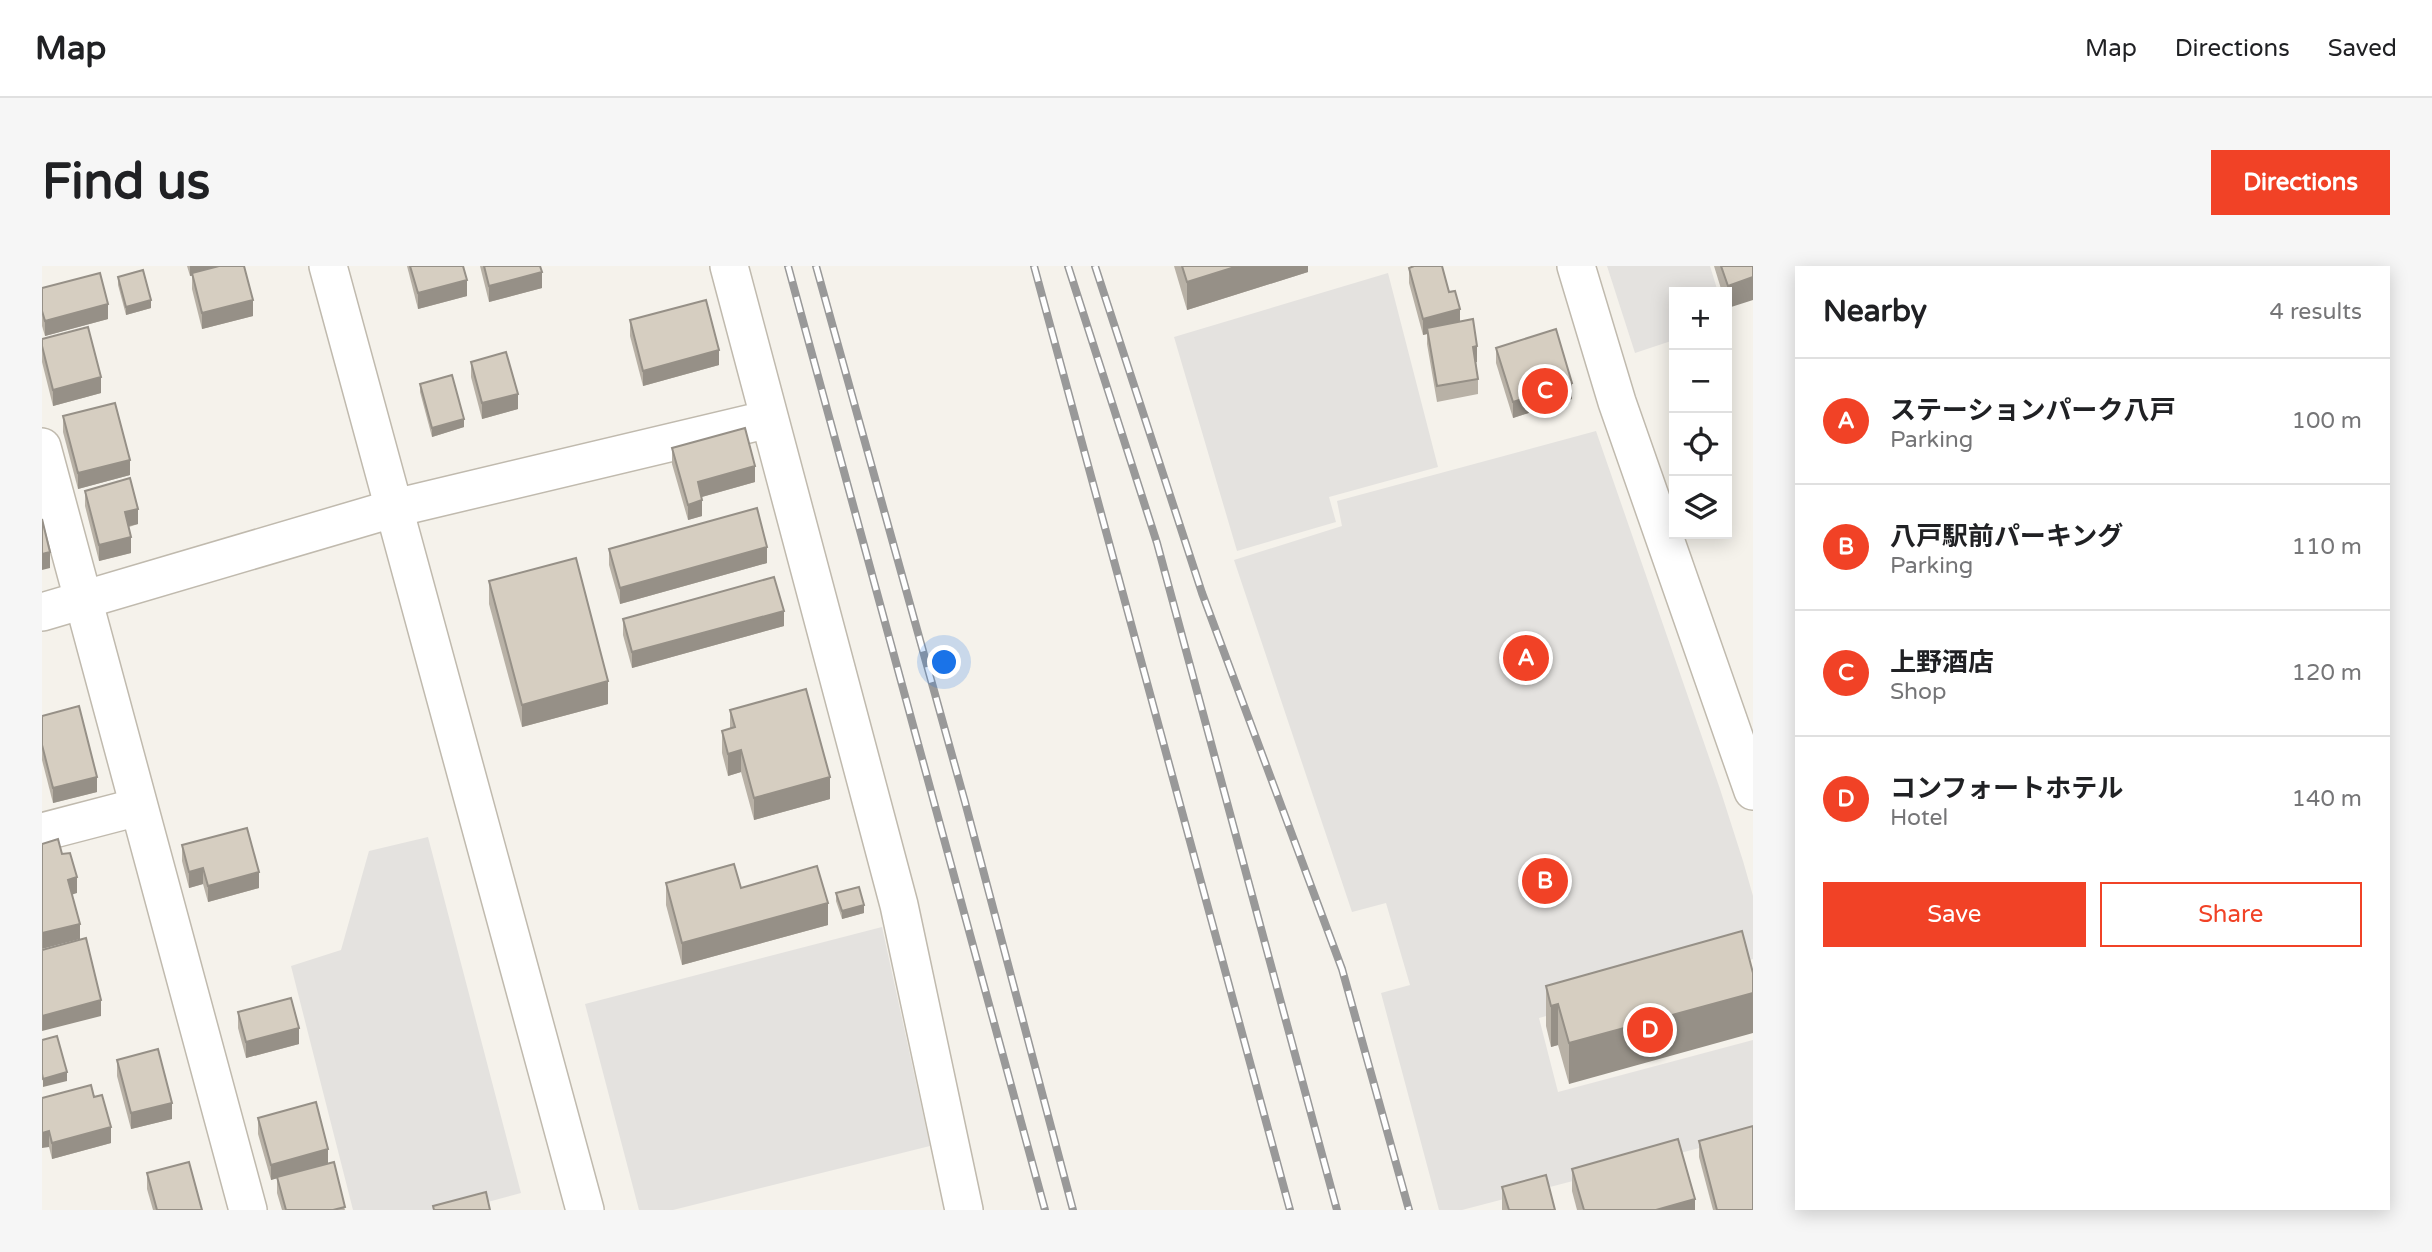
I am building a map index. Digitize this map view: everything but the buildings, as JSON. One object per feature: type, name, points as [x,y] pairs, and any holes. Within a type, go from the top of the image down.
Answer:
[{"type":"street","points":[[328,266],[585,1210]]},
{"type":"street","points":[[729,266],[899,905],[964,1210]]},
{"type":"street","points":[[1576,266],[1617,402],[1744,735],[1753,791]]},
{"type":"street","points":[[42,612],[395,508],[769,419]]},
{"type":"street","points":[[42,447],[248,1210]]},
{"type":"street","points":[[42,832],[138,807]]},
{"type":"shaded area","points":[[1607,266],[1710,266],[1716,287],[1669,287],[1669,342],[1635,353]]},
{"type":"shaded area","points":[[1388,273],[1438,467],[1329,497],[1336,522],[1237,551],[1174,337]]},
{"type":"shaded area","points":[[1596,431],[1743,861],[1753,896],[1753,959],[1539,1018],[1558,1092],[1753,1040],[1753,1134],[1462,1210],[1439,1210],[1381,993],[1410,985],[1386,903],[1352,912],[1234,560],[1342,526],[1337,501]]},
{"type":"shaded area","points":[[428,837],[521,1193],[458,1210],[353,1210],[291,966],[341,950],[369,851]]},
{"type":"shaded area","points":[[882,927],[930,1146],[673,1210],[639,1210],[585,1004]]},
{"type":"railway","points":[[788,266],[1045,1210]]},
{"type":"railway","points":[[816,266],[965,802],[1073,1210]]},
{"type":"railway","points":[[1034,266],[1290,1210]]},
{"type":"railway","points":[[1068,266],[1157,543],[1337,1210]]},
{"type":"railway","points":[[1095,266],[1202,593],[1342,969],[1409,1210]]},
{"type":"place","name":"上野酒店","points":[[1545,391]]},
{"type":"place","name":"ステーションパーク八戸","points":[[1526,658]]},
{"type":"place","name":"八戸駅前パーキング","points":[[1545,881]]},
{"type":"place","name":"コンフォートホテル","points":[[1650,1030]]}]
